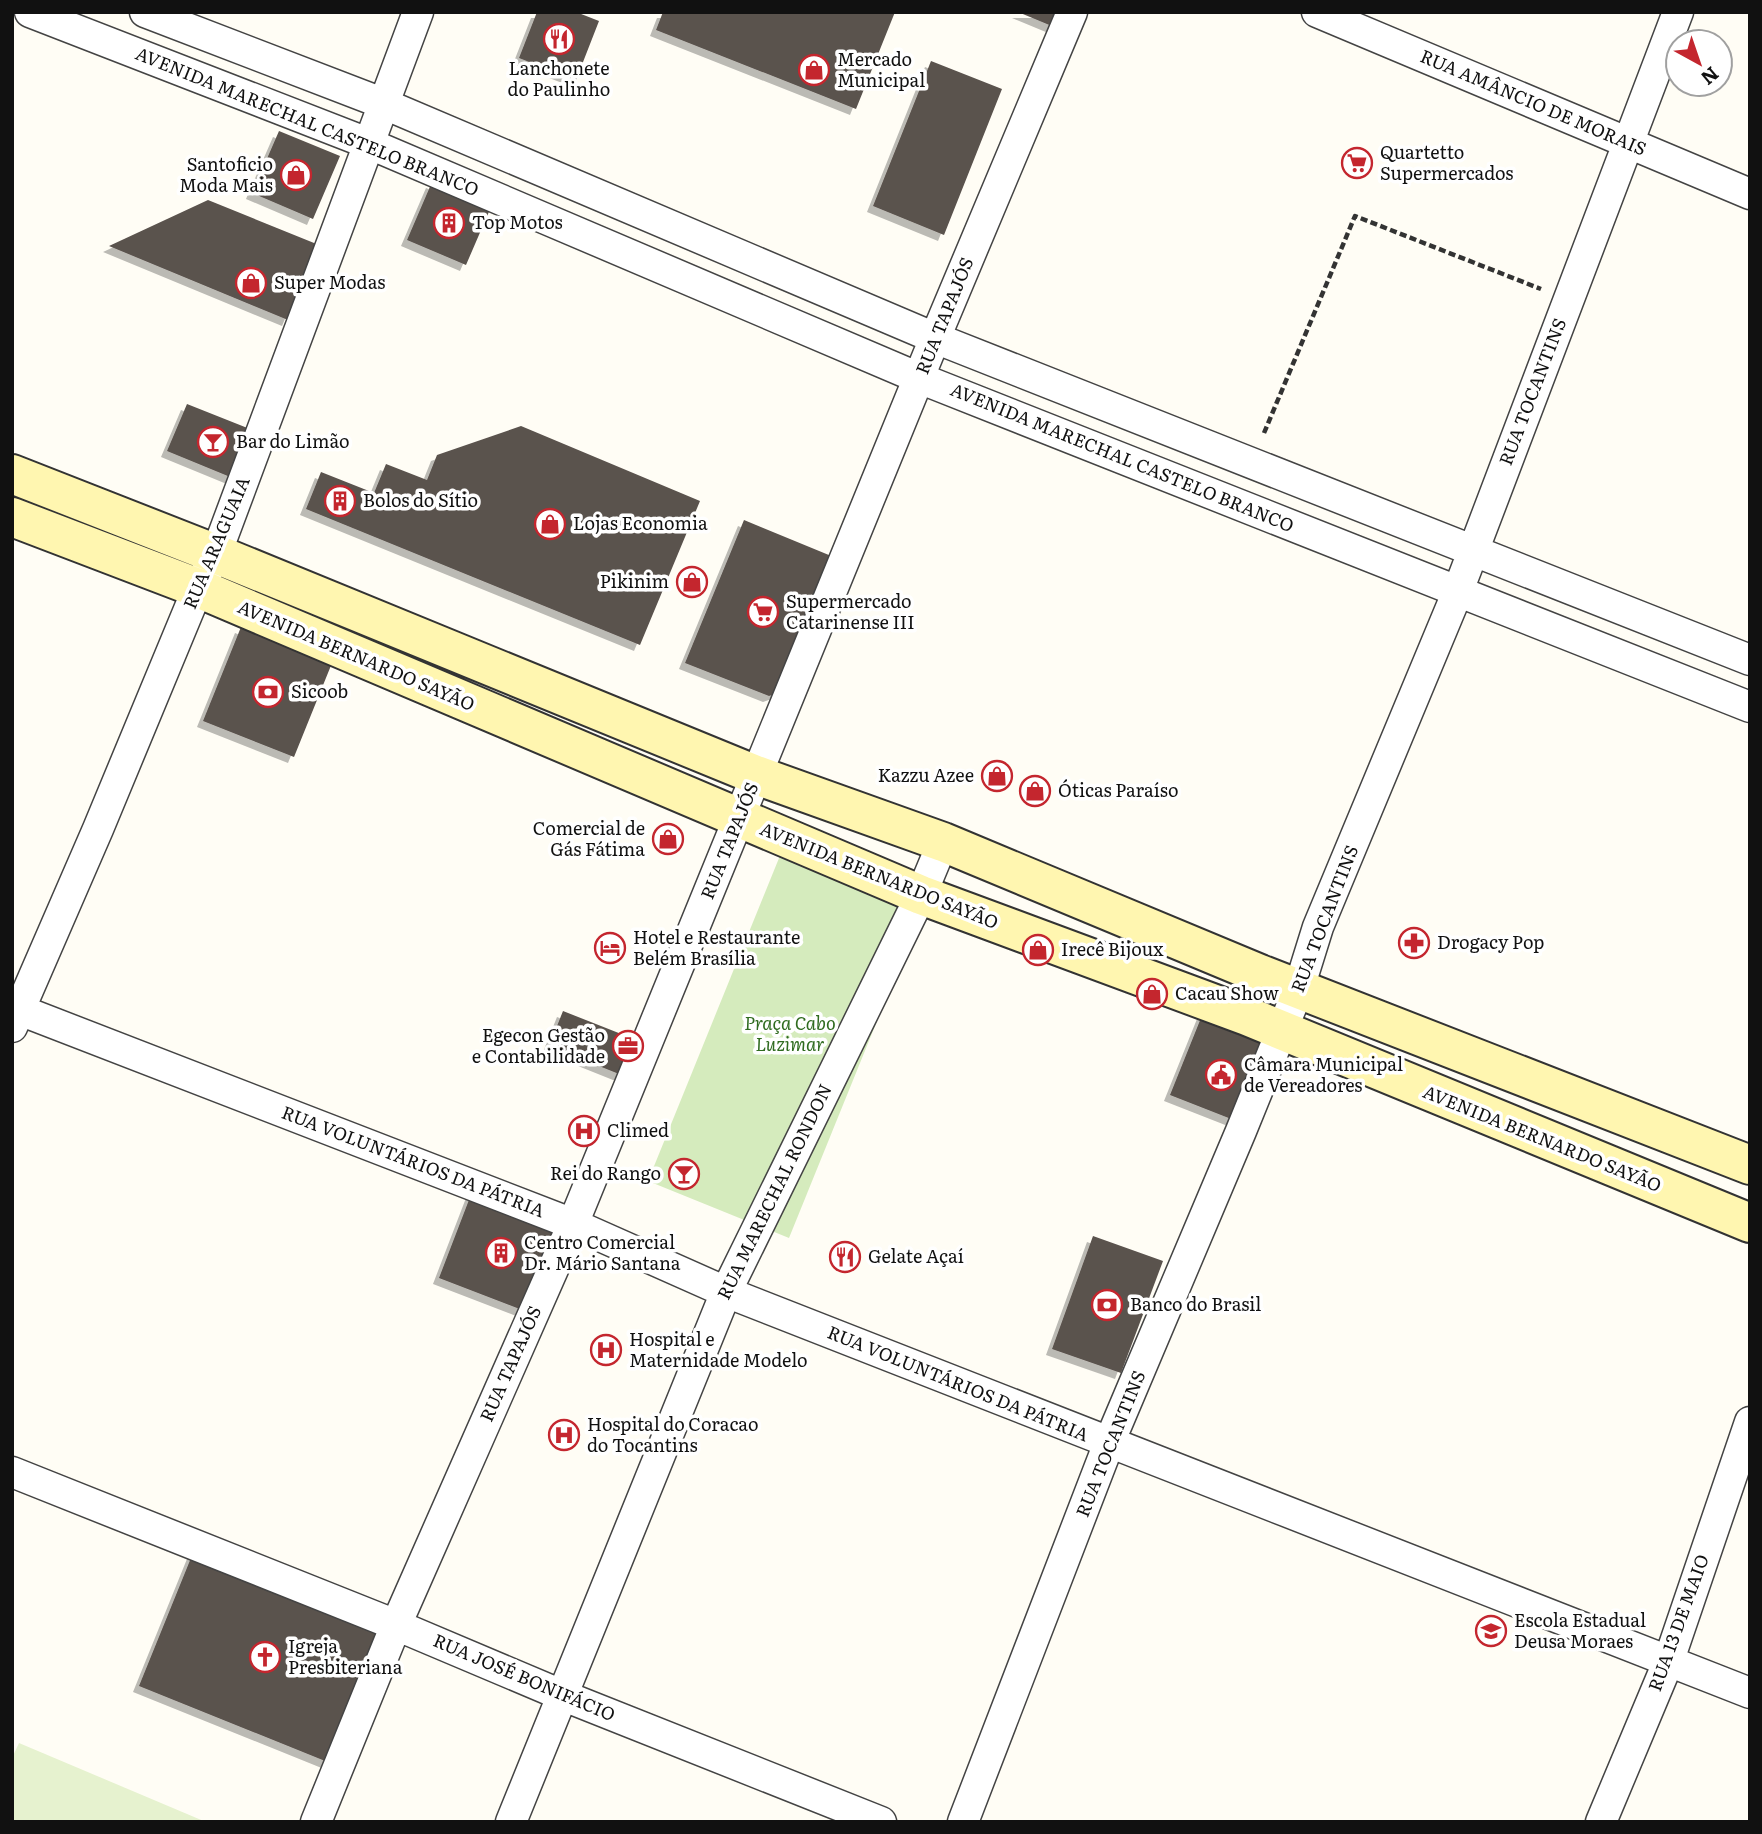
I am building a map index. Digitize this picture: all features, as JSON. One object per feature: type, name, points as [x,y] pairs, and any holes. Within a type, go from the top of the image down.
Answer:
[{"type":"main road","points":[[12,474],[216,554],[756,775],[943,842],[1260,974],[1750,1165]]},
{"type":"main road","name":"AVENIDA BERNARDO SAYÃO","points":[[12,517],[198,588],[921,895],[1280,1030],[1750,1223]]},
{"type":"street","name":"AVENIDA MARECHAL CASTELO BRANCO","points":[[30,12],[98,25],[919,378],[1750,707]]},
{"type":"street","points":[[145,12],[383,103],[935,338],[1750,660]]},
{"type":"street","name":"RUA ARAGUAIA","points":[[14,1015],[98,829],[198,588],[216,554],[418,12]]},
{"type":"street","name":"RUA TAPAJÓS","points":[[316,1822],[396,1625],[573,1224],[935,338],[1072,12]]},
{"type":"street","name":"RUA AMÂNCIO DE MORAIS","points":[[1317,12],[1750,194]]},
{"type":"street","name":"RUA TOCANTINS","points":[[963,1822],[1109,1443],[1241,1131],[1299,988],[1318,927],[1458,591],[1678,12]]},
{"type":"street","name":"RUA MARECHAL RONDON","points":[[511,1822],[726,1292],[921,895],[943,842]]},
{"type":"street","name":"RUA VOLUNTÁRIOS DA PÁTRIA","points":[[14,1015],[573,1224],[726,1292],[1750,1693]]},
{"type":"street","name":"RUA 13 DE MAIO","points":[[1601,1822],[1669,1660],[1750,1422]]},
{"type":"street","name":"RUA JOSÉ BONIFÁCIO","points":[[12,1472],[881,1822]]},
{"type":"path","points":[[1251,463],[1354,216],[1568,300]]},
{"type":"green space","name":"Praça Cabo Luzimar","points":[[790,831],[931,888],[789,1238],[648,1181]]},
{"type":"green space","points":[[19,1743],[206,1822],[12,1822],[12,1758]]},
{"type":"building","name":"Lanchonete do Paulinho","points":[[537,12],[576,12],[599,21],[576,80],[519,58]]},
{"type":"building","name":"Mercado Municipal","points":[[663,12],[895,12],[856,109],[656,30]]},
{"type":"building","points":[[1018,12],[1066,12],[1059,29]]},
{"type":"building","points":[[931,61],[1002,89],[944,235],[873,206]]},
{"type":"building","name":"Santoficio Moda Mais","points":[[279,131],[340,156],[313,219],[252,193]]},
{"type":"building","name":"Top Motos","points":[[432,182],[491,207],[466,265],[407,240]]},
{"type":"building","name":"Super Modas","points":[[208,200],[319,245],[288,320],[109,246]]},
{"type":"building","name":"Bar do Limão","points":[[187,404],[260,433],[240,481],[167,451]]},
{"type":"building","name":"Lojas Economia","points":[[521,426],[700,501],[640,645],[306,509],[321,472],[374,493],[386,464],[427,480],[437,455]]},
{"type":"building","name":"Supermercado Catarinense III","points":[[744,520],[841,560],[789,689],[769,696],[685,663]]},
{"type":"building","name":"Sicoob","points":[[241,627],[332,663],[294,757],[203,721]]},
{"type":"building","name":"Câmara Municipal de Vereadores","points":[[1207,1003],[1258,1023],[1271,1056],[1244,1124],[1170,1095]]},
{"type":"building","points":[[563,1011],[644,1043],[629,1078],[549,1046]]},
{"type":"building","name":"Centro Comercial Dr. Mário Santana","points":[[472,1192],[563,1227],[530,1313],[439,1278]]},
{"type":"building","name":"Banco do Brasil","points":[[1093,1236],[1163,1261],[1121,1373],[1052,1349]]},
{"type":"building","name":"Igreja Presbiteriana","points":[[195,1548],[391,1628],[335,1765],[139,1686]]},
{"type":"place","name":"Lanchonete do Paulinho","points":[[559,39]]},
{"type":"place","name":"Mercado Municipal","points":[[814,70]]},
{"type":"place","name":"Quartetto Supermercados","points":[[1357,163]]},
{"type":"place","name":"Santoficio Moda Mais","points":[[296,175]]},
{"type":"place","name":"Top Motos","points":[[449,223]]},
{"type":"place","name":"Super Modas","points":[[251,283]]},
{"type":"place","name":"Bar do Limão","points":[[213,442]]},
{"type":"place","name":"Bolos do Sítio","points":[[340,501]]},
{"type":"place","name":"Lojas Economia","points":[[550,524]]},
{"type":"place","name":"Pikinim","points":[[692,582]]},
{"type":"place","name":"Supermercado Catarinense III","points":[[763,612]]},
{"type":"place","name":"Sicoob","points":[[268,692]]},
{"type":"place","name":"Kazzu Azee","points":[[997,776]]},
{"type":"place","name":"Óticas Paraíso","points":[[1035,791]]},
{"type":"place","name":"Comercial de Gás Fátima","points":[[668,839]]},
{"type":"place","name":"Drogacy Pop","points":[[1414,943]]},
{"type":"place","name":"Hotel e Restaurante Belém Brasília","points":[[610,948]]},
{"type":"place","name":"Irecê Bijoux","points":[[1038,950]]},
{"type":"place","name":"Cacau Show","points":[[1152,994]]},
{"type":"place","name":"Egecon Gestão e Contabilidade","points":[[628,1046]]},
{"type":"place","name":"Câmara Municipal de Vereadores","points":[[1221,1075]]},
{"type":"place","name":"Climed","points":[[584,1131]]},
{"type":"place","name":"Rei do Rango","points":[[684,1174]]},
{"type":"place","name":"Centro Comercial Dr. Mário Santana","points":[[501,1253]]},
{"type":"place","name":"Gelate Açaí","points":[[845,1257]]},
{"type":"place","name":"Banco do Brasil","points":[[1107,1305]]},
{"type":"place","name":"Hospital e Maternidade Modelo","points":[[606,1350]]},
{"type":"place","name":"Hospital do Coracao do Tocantins","points":[[564,1435]]},
{"type":"place","name":"Escola Estadual Deusa Moraes","points":[[1491,1631]]},
{"type":"place","name":"Igreja Presbiteriana","points":[[265,1657]]}]
